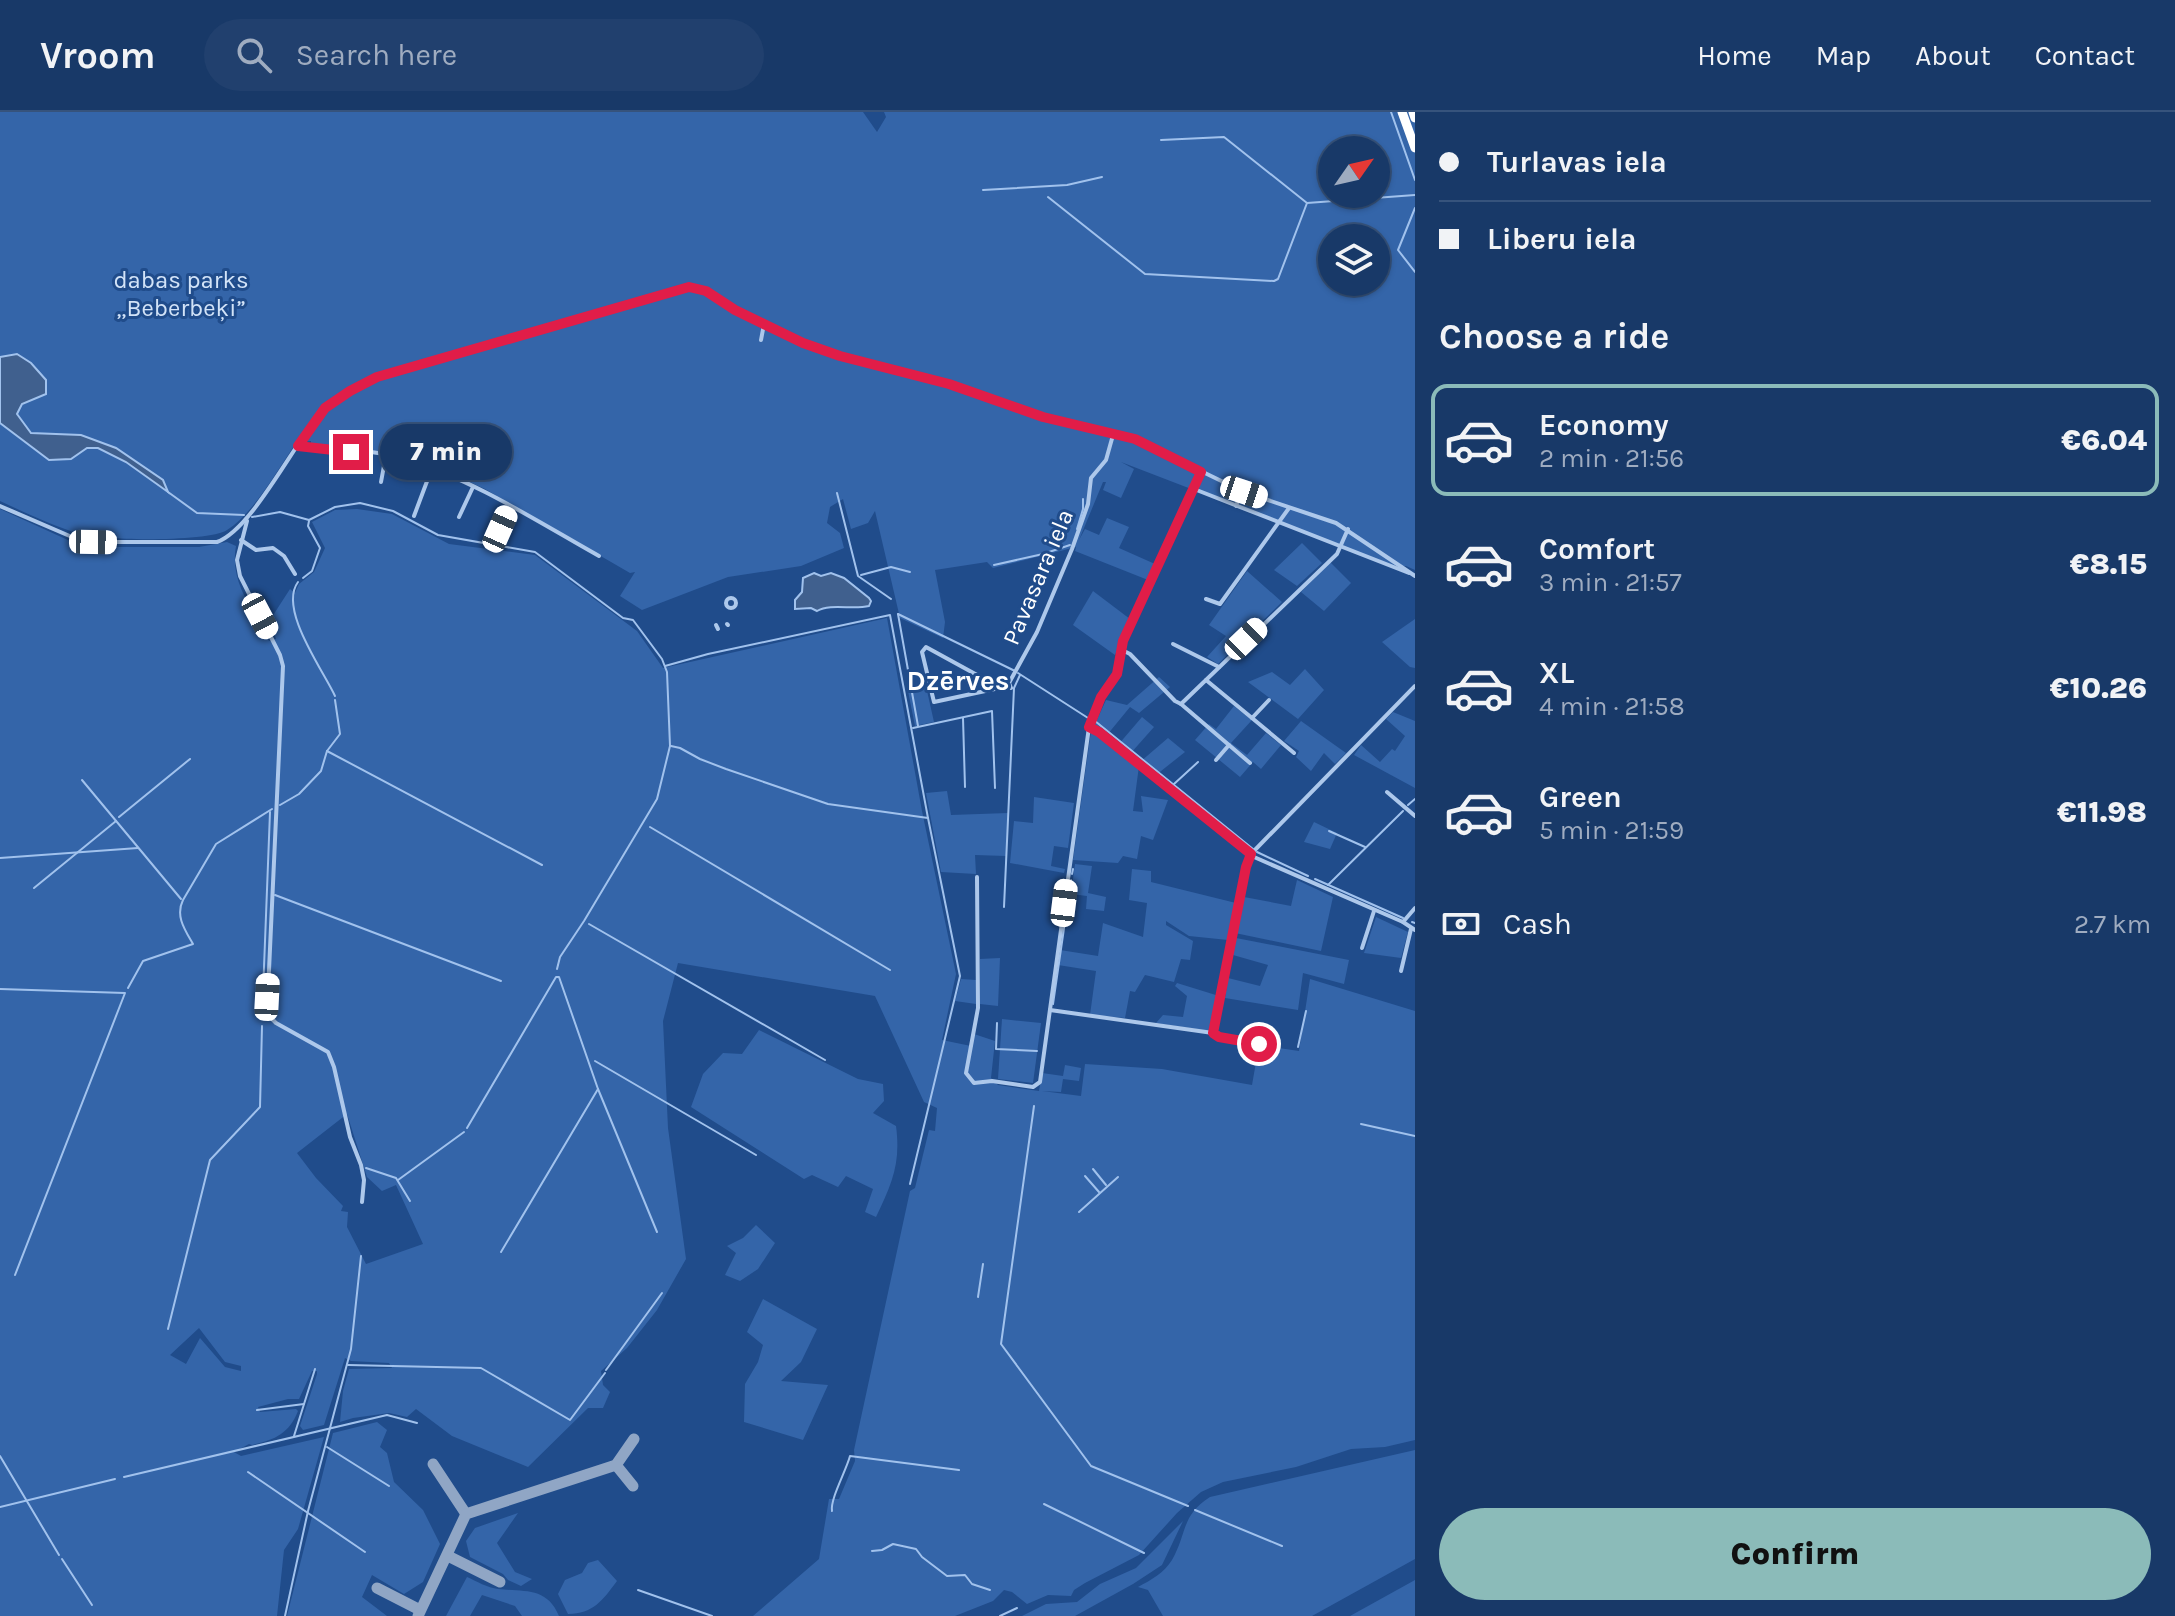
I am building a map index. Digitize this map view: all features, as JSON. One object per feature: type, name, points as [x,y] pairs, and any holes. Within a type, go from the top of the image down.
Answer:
[{"type":"highway","points":[[1402,112],[1415,148]]},
{"type":"highway","points":[[1413,112],[1415,118]]},
{"type":"street","points":[[0,506],[72,537],[93,542],[217,542],[233,534],[248,517],[325,408],[341,396],[377,377],[689,287],[706,291],[735,310],[803,343],[840,356],[949,384],[1043,417],[1135,439],[1242,491],[1336,523],[1415,576]]},
{"type":"street","points":[[761,340],[764,324]]},
{"type":"street","name":"Pavasara iela","points":[[1006,686],[1037,632],[1088,504],[1091,478],[1106,460],[1113,435]]},
{"type":"street","points":[[298,446],[386,455],[432,468],[599,556]]},
{"type":"street","points":[[348,470],[351,452]]},
{"type":"street","points":[[381,482],[386,455]]},
{"type":"street","points":[[414,516],[432,468]]},
{"type":"street","points":[[977,877],[978,1008],[966,1073],[970,1081],[979,1084],[992,1081],[1033,1087],[1040,1082],[1089,727],[1101,697],[1117,674],[1122,650],[1201,472]]},
{"type":"street","points":[[459,517],[473,487]]},
{"type":"street","points":[[1193,489],[1415,576]]},
{"type":"street","points":[[1236,506],[1242,491]]},
{"type":"street","points":[[500,529],[510,507]]},
{"type":"street","points":[[1206,599],[1220,604],[1290,507]]},
{"type":"street","points":[[248,517],[237,560],[240,576],[283,666],[267,1014],[276,1023],[328,1052],[350,1137],[361,1165],[364,1180],[362,1202]]},
{"type":"street","points":[[1181,704],[1331,560],[1348,529]]},
{"type":"street","points":[[241,540],[256,550],[273,548],[284,556],[295,574]]},
{"type":"street","points":[[1173,644],[1219,667]]},
{"type":"street","points":[[926,647],[1006,686],[934,702],[922,652],[926,647]]},
{"type":"street","points":[[1122,650],[1130,654],[1175,701],[1250,763]]},
{"type":"street","points":[[1206,680],[1294,753]]},
{"type":"street","points":[[1213,1033],[1251,854],[1415,686]]},
{"type":"street","points":[[1252,718],[1269,700]]},
{"type":"street","points":[[1089,727],[1251,854],[1403,922],[1413,930],[1401,971]]},
{"type":"street","points":[[1216,760],[1229,745]]},
{"type":"street","points":[[1387,792],[1415,816]]},
{"type":"street","points":[[1403,922],[1415,908]]},
{"type":"street","points":[[1362,948],[1374,911]]},
{"type":"street","points":[[1050,1010],[1213,1033],[1219,1037],[1259,1044]]},
{"type":"green space","name":"dabas parks „Beberbeķi”","points":[[0,112],[863,112],[877,132],[886,117],[884,112],[1415,112],[1415,570],[1406,566],[1394,567],[1121,462],[1134,469],[1121,498],[1103,490],[1106,482],[1103,482],[1079,540],[1085,529],[1099,535],[1107,518],[1129,527],[1119,548],[1155,564],[1148,580],[1075,551],[1076,547],[993,568],[987,562],[935,570],[945,622],[943,638],[900,618],[875,511],[868,523],[851,529],[843,499],[830,507],[827,523],[840,533],[844,548],[801,566],[728,577],[642,610],[620,596],[635,572],[630,573],[485,489],[413,456],[311,445],[311,441],[296,443],[247,513],[227,530],[200,537],[155,539],[92,536],[40,519],[0,501]]},
{"type":"green space","points":[[0,509],[70,541],[105,547],[199,547],[227,542],[236,546],[239,584],[269,641],[276,639],[270,620],[290,589],[295,593],[299,584],[314,572],[325,548],[312,522],[335,510],[357,509],[392,514],[449,544],[535,555],[637,631],[663,668],[887,618],[956,974],[942,1040],[971,1046],[974,1034],[995,1041],[991,1078],[998,1085],[1039,1091],[1042,1073],[1063,1076],[1065,1065],[1081,1068],[1079,1081],[1063,1079],[1061,1092],[1042,1091],[1081,1096],[1085,1064],[1162,1069],[1252,1085],[1259,1045],[1299,1051],[1310,979],[1415,1011],[1415,1440],[1385,1447],[1351,1449],[1296,1467],[1223,1482],[1201,1492],[1139,1555],[1085,1583],[1071,1596],[1048,1595],[1027,1604],[1012,1592],[1004,1590],[993,1601],[955,1616],[753,1616],[819,1559],[829,1499],[839,1499],[855,1461],[854,1450],[910,1191],[915,1188],[929,1130],[935,1131],[937,1108],[924,1102],[875,996],[678,963],[663,1021],[668,1128],[686,1259],[657,1310],[627,1348],[601,1371],[603,1385],[610,1392],[603,1408],[588,1408],[528,1467],[452,1436],[416,1409],[407,1417],[389,1413],[340,1422],[349,1369],[392,1368],[389,1363],[345,1358],[324,1425],[303,1430],[300,1426],[317,1374],[317,1371],[312,1371],[299,1399],[258,1407],[260,1412],[296,1409],[294,1419],[285,1431],[234,1452],[241,1456],[324,1437],[298,1529],[284,1550],[277,1616],[0,1616]],"holes":[[[347,1114],[367,1177],[382,1191],[396,1185],[423,1244],[366,1264],[347,1227],[348,1212],[341,1211],[343,1206],[297,1153]],[[199,1328],[225,1362],[241,1366],[241,1371],[225,1367],[200,1338],[186,1364],[170,1355]]]},
{"type":"green space","points":[[1302,543],[1322,563],[1297,586],[1274,570]]},
{"type":"green space","points":[[1330,562],[1351,583],[1324,611],[1301,592]]},
{"type":"green space","points":[[1247,571],[1282,602],[1218,664],[1207,657],[1226,636],[1209,625]]},
{"type":"green space","points":[[1093,591],[1130,619],[1115,655],[1073,625]]},
{"type":"green space","points":[[1415,619],[1415,668],[1382,642]]},
{"type":"green space","points":[[1305,669],[1324,690],[1298,719],[1248,682],[1272,672],[1290,685]]},
{"type":"green space","points":[[1159,677],[1170,687],[1139,713],[1130,707],[1107,735],[1094,726],[1106,700],[1127,705]]},
{"type":"green space","points":[[925,682],[934,722],[915,726],[907,686]]},
{"type":"green space","points":[[1234,706],[1252,720],[1231,743],[1247,755],[1266,733],[1281,745],[1261,769],[1253,762],[1240,777],[1195,740],[1209,724],[1216,729]]},
{"type":"green space","points":[[1393,712],[1415,721],[1415,788],[1354,755],[1361,745],[1380,762],[1392,749],[1395,751],[1405,736],[1386,719]]},
{"type":"green space","points":[[1142,717],[1154,727],[1130,754],[1118,745]]},
{"type":"green space","points":[[1301,721],[1346,753],[1335,764],[1324,753],[1311,771],[1296,757],[1299,751],[1284,741]]},
{"type":"green space","points":[[1091,731],[1139,766],[1133,811],[1143,812],[1141,796],[1168,800],[1153,840],[1141,836],[1137,859],[1123,856],[1118,863],[1073,860]]},
{"type":"green space","points":[[1168,738],[1185,752],[1156,775],[1140,762]]},
{"type":"green space","points":[[947,791],[951,815],[1008,813],[1006,856],[975,855],[976,874],[941,872],[926,793]]},
{"type":"green space","points":[[1034,797],[1074,803],[1068,848],[1054,846],[1051,866],[1065,869],[1064,873],[1010,863],[1014,821],[1033,823]]},
{"type":"green space","points":[[1314,822],[1337,833],[1330,849],[1304,842]]},
{"type":"green space","points":[[1075,864],[1092,866],[1088,893],[1106,897],[1104,911],[1086,909],[1087,896],[1071,894]]},
{"type":"green space","points":[[1132,869],[1151,871],[1151,882],[1236,903],[1228,940],[1189,936],[1166,921],[1166,925],[1193,941],[1190,960],[1181,959],[1174,982],[1145,975],[1135,992],[1130,991],[1125,1018],[1090,1015],[1096,971],[1058,965],[1060,950],[1098,956],[1103,923],[1143,937],[1147,903],[1129,900]]},
{"type":"green space","points":[[1297,880],[1333,897],[1321,951],[1235,933],[1244,897],[1291,906]]},
{"type":"green space","points":[[1376,917],[1408,932],[1401,958],[1364,953]]},
{"type":"green space","points":[[1236,938],[1349,960],[1344,984],[1303,973],[1298,1010],[1225,998],[1228,978],[1260,986],[1268,965],[1233,955]]},
{"type":"green space","points":[[1000,958],[998,1006],[980,1004],[980,959]]},
{"type":"green space","points":[[961,979],[976,980],[976,1004],[955,1001]]},
{"type":"green space","points":[[1177,983],[1219,996],[1213,1026],[1208,1031],[1156,1023],[1163,1015],[1183,1017],[1187,996],[1175,986]]},
{"type":"green space","points":[[1002,1019],[1041,1023],[1033,1083],[998,1079]]},
{"type":"green space","points":[[759,1030],[858,1079],[883,1084],[884,1101],[873,1113],[896,1126],[897,1151],[891,1183],[876,1217],[865,1212],[873,1189],[846,1176],[838,1187],[812,1175],[804,1179],[691,1107],[703,1074],[723,1053],[742,1054]]},
{"type":"green space","points":[[756,1225],[775,1243],[758,1269],[740,1281],[725,1275],[736,1253],[727,1246],[743,1238]]},
{"type":"green space","points":[[763,1299],[817,1329],[801,1362],[781,1381],[828,1385],[803,1440],[744,1422],[745,1384],[758,1362],[763,1345],[747,1332]]},
{"type":"green space","points":[[377,1422],[387,1430],[380,1447],[387,1453],[394,1482],[423,1510],[440,1544],[423,1582],[404,1594],[372,1575],[362,1597],[387,1616],[287,1616],[333,1433]]},
{"type":"green space","points":[[1415,1450],[1415,1559],[1312,1616],[1163,1616],[1148,1590],[1138,1587],[1169,1565],[1189,1518],[1210,1497]]},
{"type":"green space","points":[[518,1513],[497,1543],[515,1572],[532,1579],[521,1586],[470,1557],[466,1541],[475,1528]]},
{"type":"green space","points":[[1183,1521],[1162,1565],[1133,1584],[1075,1616],[1022,1616],[1046,1604],[1077,1602],[1100,1584],[1136,1568]]},
{"type":"green space","points":[[598,1560],[617,1581],[591,1609],[568,1614],[558,1594],[565,1580],[582,1573],[588,1563]]},
{"type":"green space","points":[[467,1577],[486,1586],[542,1596],[559,1616],[522,1616],[515,1606],[482,1595],[470,1616],[446,1616]]},
{"type":"green space","points":[[1415,1580],[1415,1616],[1350,1616]]},
{"type":"shaded area","points":[[17,354],[31,363],[46,380],[46,394],[22,404],[17,414],[31,433],[81,435],[116,448],[163,480],[168,492],[126,462],[98,448],[87,448],[71,459],[49,460],[0,423],[0,357]]},
{"type":"shaded area","points":[[814,573],[821,576],[831,573],[844,578],[869,598],[869,606],[829,607],[817,611],[811,608],[795,609],[795,600],[802,592],[803,578]]},
{"type":"waterway","points":[[1391,112],[1415,180]]},
{"type":"waterway","points":[[1161,140],[1224,137],[1307,203],[1415,195]]},
{"type":"waterway","points":[[983,190],[1067,185],[1102,177]]},
{"type":"waterway","points":[[1048,197],[1145,274],[1274,281],[1278,279],[1307,203]]},
{"type":"waterway","points":[[1415,208],[1398,250],[1415,272]]},
{"type":"waterway","points":[[168,492],[197,513],[244,515]]},
{"type":"waterway","points":[[837,493],[858,576],[891,599]]},
{"type":"waterway","points":[[1077,529],[1083,499]]},
{"type":"waterway","points":[[252,517],[280,512],[309,520],[335,507],[360,503],[393,511],[438,535],[535,552],[623,618],[633,620],[662,659],[667,672],[670,746],[657,799],[560,957],[557,969]]},
{"type":"waterway","points":[[303,578],[312,571],[320,548],[308,526],[309,521]]},
{"type":"waterway","points":[[994,565],[1070,545]]},
{"type":"waterway","points":[[861,575],[891,567],[910,572]]},
{"type":"waterway","points":[[298,582],[293,594],[298,623],[335,696]]},
{"type":"waterway","points":[[898,614],[1015,671]]},
{"type":"waterway","points":[[898,614],[918,726]]},
{"type":"waterway","points":[[665,666],[890,615],[928,818],[828,804],[726,769],[671,746]]},
{"type":"waterway","points":[[1018,673],[1088,718]]},
{"type":"waterway","points":[[1004,907],[1014,688],[1020,675]]},
{"type":"waterway","points":[[280,805],[299,794],[321,771],[327,751],[340,734],[335,700]]},
{"type":"waterway","points":[[913,728],[992,711],[995,788]]},
{"type":"waterway","points":[[963,718],[965,787]]},
{"type":"waterway","points":[[1095,721],[1253,849]]},
{"type":"waterway","points":[[327,751],[542,865]]},
{"type":"waterway","points":[[119,817],[190,759]]},
{"type":"waterway","points":[[1174,784],[1198,762]]},
{"type":"waterway","points":[[82,780],[181,899]]},
{"type":"waterway","points":[[1408,805],[1415,799]]},
{"type":"waterway","points":[[128,988],[143,961],[193,944],[181,917],[183,900],[216,844],[272,809]]},
{"type":"waterway","points":[[1328,885],[1403,811]]},
{"type":"waterway","points":[[262,1019],[270,812]]},
{"type":"waterway","points":[[910,1184],[960,976],[928,818]]},
{"type":"waterway","points":[[34,888],[116,821]]},
{"type":"waterway","points":[[650,827],[890,970]]},
{"type":"waterway","points":[[1329,831],[1365,847]]},
{"type":"waterway","points":[[0,858],[138,848]]},
{"type":"waterway","points":[[1257,852],[1308,876]]},
{"type":"waterway","points":[[1238,895],[1247,855]]},
{"type":"waterway","points":[[1072,874],[1073,869]]},
{"type":"waterway","points":[[1315,879],[1403,918]]},
{"type":"waterway","points":[[1053,1004],[1071,880]]},
{"type":"waterway","points":[[275,895],[501,981]]},
{"type":"waterway","points":[[1230,938],[1235,913]]},
{"type":"waterway","points":[[589,924],[825,1060]]},
{"type":"waterway","points":[[467,1128],[556,977],[559,977],[598,1089],[657,1232]]},
{"type":"waterway","points":[[0,989],[125,993],[15,1275]]},
{"type":"waterway","points":[[1298,1047],[1306,1011]]},
{"type":"waterway","points":[[997,1023],[996,1049],[1037,1051]]},
{"type":"waterway","points":[[168,1329],[210,1160],[260,1107],[262,1026]]},
{"type":"waterway","points":[[595,1061],[756,1155]]},
{"type":"waterway","points":[[501,1252],[598,1089]]},
{"type":"waterway","points":[[1034,1106],[1001,1344],[1091,1466],[1188,1506]]},
{"type":"waterway","points":[[1361,1124],[1415,1136]]},
{"type":"waterway","points":[[398,1180],[464,1132]]},
{"type":"waterway","points":[[366,1168],[396,1178],[410,1201]]},
{"type":"waterway","points":[[1093,1169],[1106,1185]]},
{"type":"waterway","points":[[1085,1176],[1099,1192]]},
{"type":"waterway","points":[[1079,1212],[1118,1177]]},
{"type":"waterway","points":[[285,1616],[308,1511],[351,1349],[361,1256]]},
{"type":"waterway","points":[[978,1297],[983,1264]]},
{"type":"waterway","points":[[606,1370],[662,1293]]},
{"type":"waterway","points":[[348,1365],[481,1368],[570,1420],[605,1373]]},
{"type":"waterway","points":[[294,1436],[315,1369]]},
{"type":"waterway","points":[[257,1410],[304,1404]]},
{"type":"waterway","points":[[124,1477],[387,1415],[417,1423]]},
{"type":"waterway","points":[[327,1447],[389,1486]]},
{"type":"waterway","points":[[0,1456],[59,1555]]},
{"type":"waterway","points":[[832,1511],[833,1499],[850,1456],[959,1470]]},
{"type":"waterway","points":[[248,1472],[365,1552]]},
{"type":"waterway","points":[[0,1507],[115,1479]]},
{"type":"waterway","points":[[1044,1504],[1144,1553]]},
{"type":"waterway","points":[[1195,1510],[1282,1546]]},
{"type":"waterway","points":[[872,1551],[893,1544],[916,1549],[947,1576],[965,1575],[972,1584],[990,1590]]},
{"type":"waterway","points":[[62,1559],[92,1605]]},
{"type":"waterway","points":[[638,1590],[712,1616]]},
{"type":"waterway","points":[[1000,1616],[1017,1608]]},
{"type":"taxiway","points":[[418,1616],[466,1514],[616,1465],[634,1439]]},
{"type":"taxiway","points":[[433,1464],[466,1514]]},
{"type":"taxiway","points":[[616,1465],[633,1486]]},
{"type":"taxiway","points":[[448,1556],[500,1582]]},
{"type":"taxiway","points":[[377,1588],[420,1610]]},
{"type":"district","name":"Dzērves","points":[[958,680]]},
{"type":"route","points":[[351,452],[298,446],[333,401],[377,377],[689,287],[706,291],[735,310],[803,343],[972,391],[1043,417],[1135,439],[1201,472],[1123,641],[1117,674],[1095,708],[1089,727],[1251,854],[1213,1033],[1219,1037],[1259,1044]]}]
